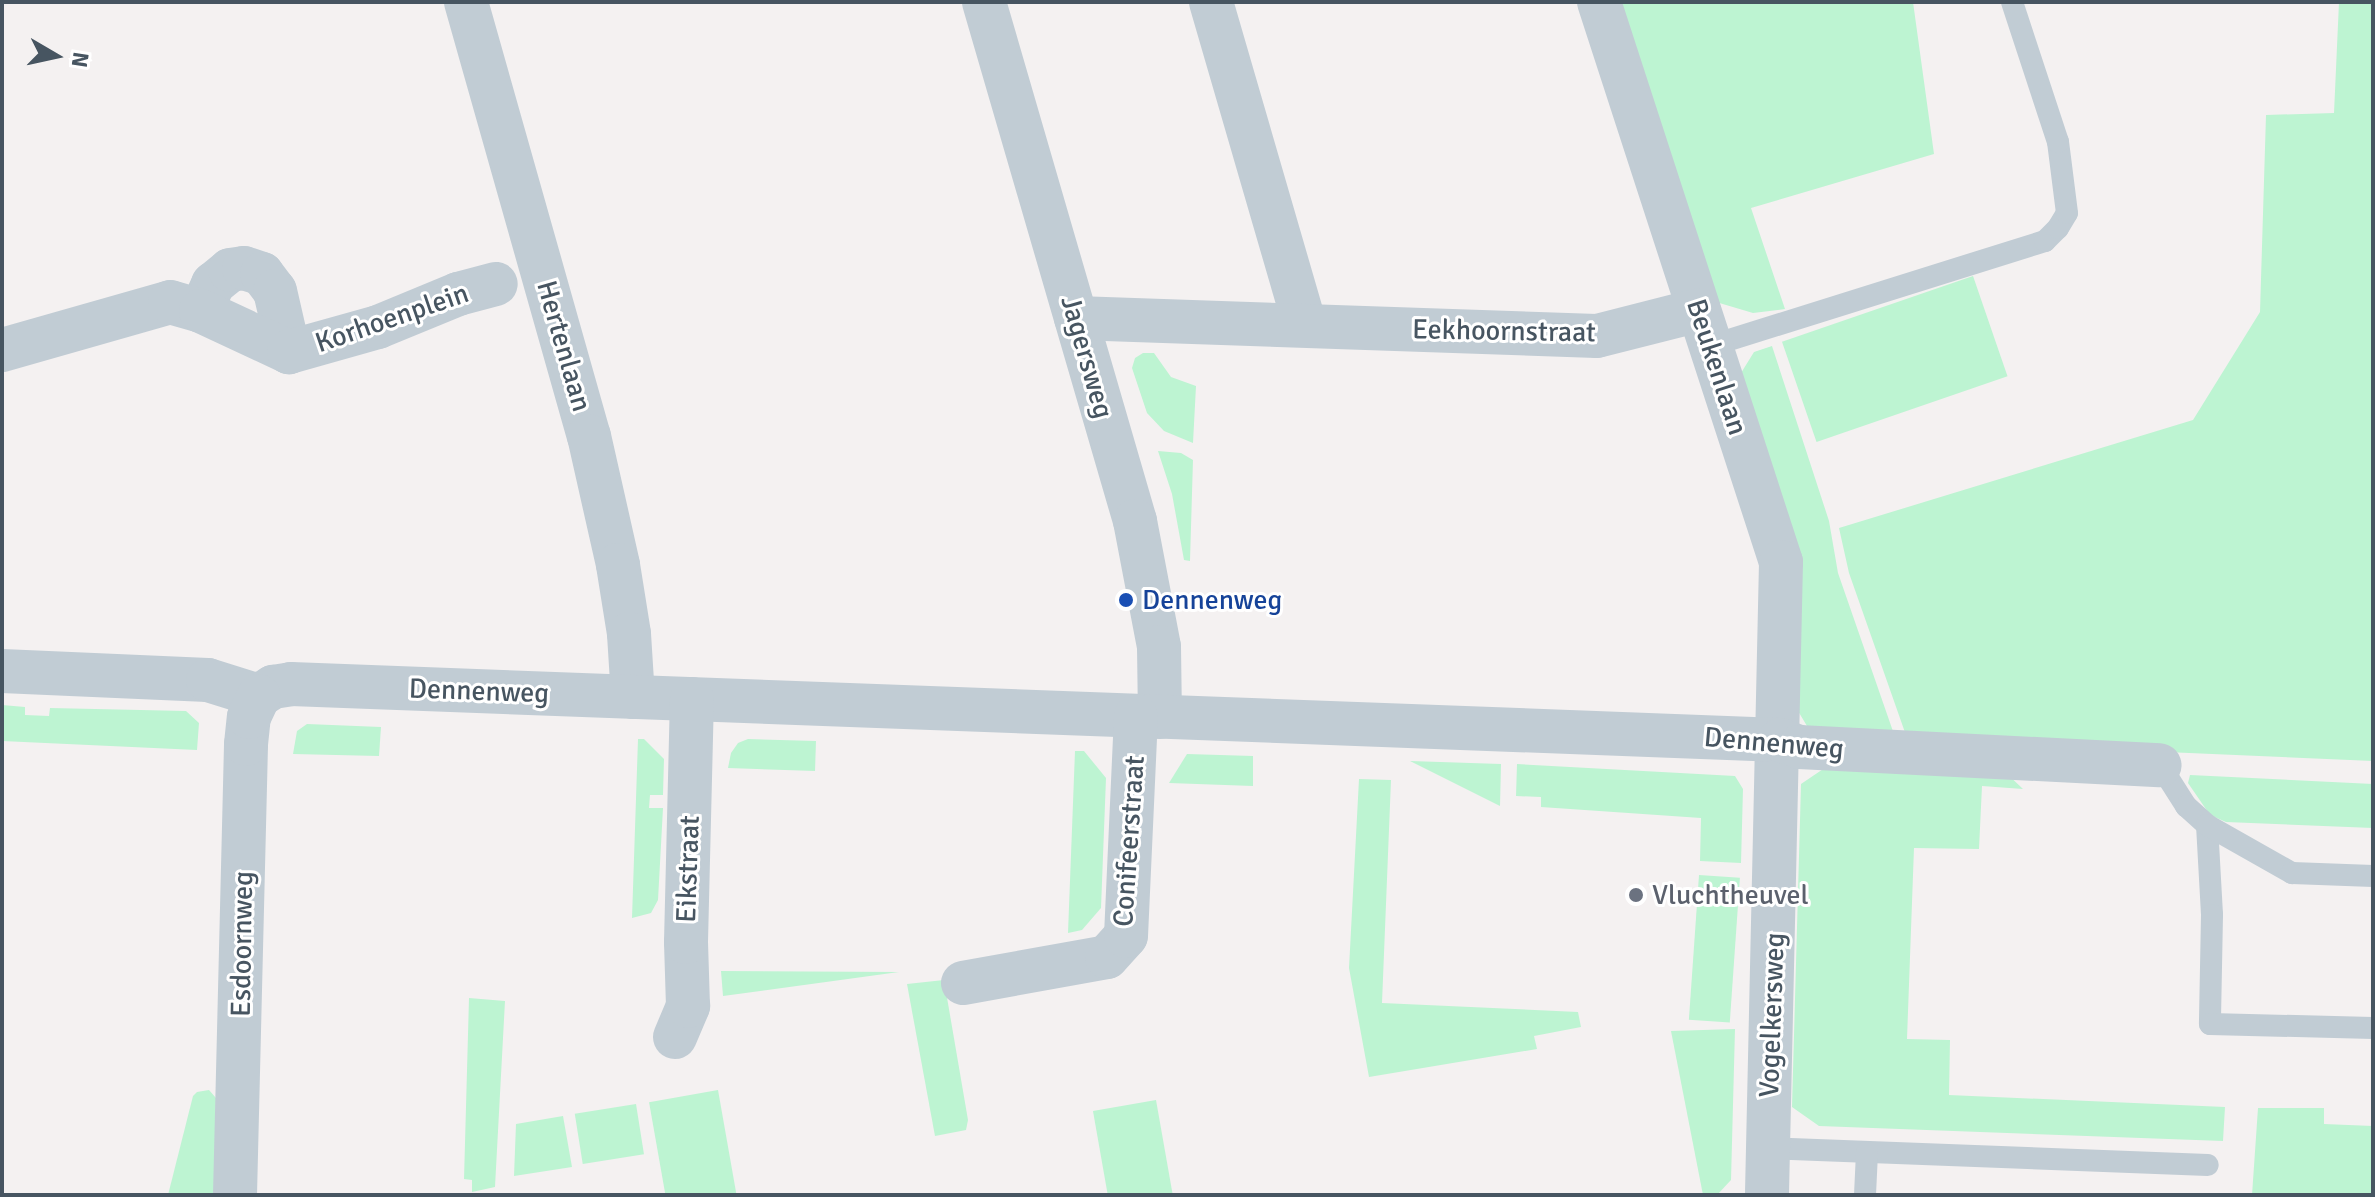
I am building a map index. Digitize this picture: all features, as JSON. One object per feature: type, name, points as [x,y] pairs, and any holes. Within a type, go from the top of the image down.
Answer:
[{"type":"street","name":"Hertenlaan","points":[[466,2],[589,436],[627,620],[633,697]]},
{"type":"street","name":"Jagersweg","points":[[984,2],[1135,521],[1159,647],[1148,716]]},
{"type":"street","points":[[1211,2],[1305,325]]},
{"type":"street","name":"Beukenlaan","points":[[1599,2],[1781,562],[1780,740]]},
{"type":"street","name":"Korhoenplein","points":[[201,311],[220,276],[230,270],[252,269],[271,283],[275,291],[289,352]]},
{"type":"street","name":"Korhoenplein","points":[[2,350],[170,302],[201,311],[289,352],[378,327],[458,294],[496,284]]},
{"type":"street","name":"Eekhoornstraat","points":[[1076,318],[1597,336],[1704,328]]},
{"type":"street","points":[[2,671],[208,680],[259,696]]},
{"type":"street","name":"Dennenweg","points":[[259,696],[273,687],[291,684],[1780,740],[1799,747],[2160,765]]},
{"type":"street","name":"Esdoornweg","points":[[235,1195],[246,744],[249,717],[259,696]]},
{"type":"street","name":"Eikstraat","points":[[675,1037],[688,1006],[686,942],[692,699]]},
{"type":"street","name":"Conifeerstraat","points":[[963,983],[1107,957],[1126,936],[1148,716]]},
{"type":"street","name":"Vogelkersweg","points":[[1767,1195],[1780,740]]},
{"type":"lane","points":[[1704,328],[2045,241],[2058,228],[2067,213],[2058,142],[2012,2]]},
{"type":"lane","points":[[2160,765],[2186,806],[2207,825],[2292,873],[2373,876]]},
{"type":"lane","points":[[2207,825],[2212,915],[2210,1024],[2373,1028]]},
{"type":"lane","points":[[1768,1148],[2208,1165]]},
{"type":"lane","points":[[1865,1195],[1867,1152]]},
{"type":"green space","points":[[1618,2],[1913,2],[1934,154],[1751,208],[1785,309],[1753,313],[1716,302]]},
{"type":"green space","points":[[2339,2],[2373,2],[2373,761],[1908,741],[1849,573],[1839,528],[2193,420],[2260,312],[2266,115],[2334,113]]},
{"type":"green space","points":[[1973,276],[2008,376],[1817,442],[1782,342]]},
{"type":"green space","points":[[1772,346],[1829,521],[1838,573],[1896,740],[1810,731],[1798,711],[1801,562],[1741,373],[1754,352]]},
{"type":"green space","points":[[1143,353],[1154,353],[1171,377],[1196,386],[1193,443],[1164,431],[1147,413],[1132,368],[1135,358]]},
{"type":"green space","points":[[1158,451],[1181,453],[1193,460],[1190,561],[1184,560],[1172,494]]},
{"type":"green space","points":[[2,705],[25,707],[25,715],[49,716],[50,708],[186,711],[199,723],[197,750],[2,741]]},
{"type":"green space","points":[[307,724],[381,727],[379,756],[293,754],[297,731]]},
{"type":"green space","points":[[638,739],[644,739],[664,759],[663,795],[650,795],[649,808],[663,808],[658,900],[651,913],[632,918]]},
{"type":"green space","points":[[748,739],[816,741],[815,771],[728,768],[731,753],[738,743]]},
{"type":"green space","points":[[1075,751],[1084,751],[1106,778],[1101,908],[1082,930],[1068,933]]},
{"type":"green space","points":[[1187,754],[1253,756],[1253,786],[1169,783]]},
{"type":"green space","points":[[1410,761],[1501,764],[1500,806]]},
{"type":"green space","points":[[1835,761],[2002,769],[2023,789],[1982,786],[1979,849],[1914,848],[1907,1039],[1950,1040],[1949,1095],[2225,1107],[2223,1141],[1819,1126],[1792,1107],[1801,784]]},
{"type":"green space","points":[[1517,764],[1735,776],[1743,789],[1741,863],[1700,861],[1701,818],[1541,807],[1541,797],[1516,796]]},
{"type":"green space","points":[[2190,775],[2373,784],[2373,828],[2226,822],[2210,815],[2188,783]]},
{"type":"green space","points":[[1359,779],[1391,780],[1382,1003],[1578,1012],[1581,1027],[1534,1036],[1537,1049],[1369,1077],[1349,968]]},
{"type":"green space","points":[[1699,875],[1740,878],[1730,1023],[1689,1020]]},
{"type":"green space","points":[[721,971],[899,972],[723,996]]},
{"type":"green space","points":[[944,980],[968,1120],[966,1130],[935,1136],[907,984]]},
{"type":"green space","points":[[469,998],[505,1001],[495,1187],[472,1192],[472,1180],[464,1179]]},
{"type":"green space","points":[[1735,1029],[1731,1180],[1717,1195],[1703,1195],[1671,1031]]},
{"type":"green space","points":[[209,1090],[216,1098],[214,1195],[168,1195],[193,1096]]},
{"type":"green space","points":[[718,1090],[737,1195],[665,1195],[649,1102]]},
{"type":"green space","points":[[1156,1100],[1173,1195],[1108,1195],[1093,1111]]},
{"type":"green space","points":[[636,1104],[644,1154],[583,1164],[575,1114]]},
{"type":"green space","points":[[2258,1108],[2324,1108],[2324,1124],[2373,1126],[2373,1195],[2252,1195]]},
{"type":"green space","points":[[563,1116],[572,1167],[514,1176],[516,1124]]},
{"type":"place","name":"Dennenweg","points":[[1126,600]]},
{"type":"place","name":"Vluchtheuvel","points":[[1636,895]]}]
